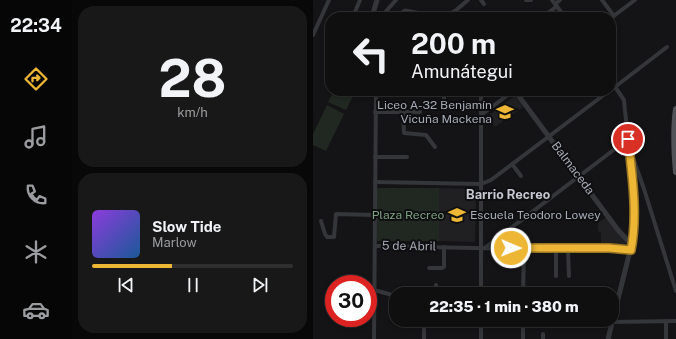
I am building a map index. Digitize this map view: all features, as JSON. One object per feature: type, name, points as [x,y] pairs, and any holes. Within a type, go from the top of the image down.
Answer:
[{"type":"main road","points":[[676,109],[673,147],[676,172]]},
{"type":"street","points":[[313,35],[314,29],[329,0]]},
{"type":"street","points":[[355,12],[360,0]]},
{"type":"street","points":[[373,12],[377,0]]},
{"type":"street","points":[[385,12],[396,0]]},
{"type":"street","points":[[454,12],[468,0]]},
{"type":"street","points":[[526,0],[531,0]]},
{"type":"street","points":[[547,12],[555,3],[560,0]]},
{"type":"street","points":[[602,0],[609,12]]},
{"type":"street","points":[[616,14],[634,0]]},
{"type":"street","points":[[555,3],[561,12]]},
{"type":"street","points":[[616,85],[667,47]]},
{"type":"street","points":[[616,88],[624,100],[632,169],[634,230],[619,295]]},
{"type":"street","points":[[374,275],[376,96]]},
{"type":"street","points":[[444,96],[444,109]]},
{"type":"street","points":[[481,96],[483,248],[481,287]]},
{"type":"street","points":[[481,115],[507,96]]},
{"type":"street","name":"Balmaceda","points":[[518,96],[579,176],[631,248]]},
{"type":"street","points":[[375,182],[481,184],[491,180],[602,96]]},
{"type":"street","points":[[375,112],[420,112]]},
{"type":"street","points":[[403,112],[404,133],[426,135],[435,147]]},
{"type":"street","points":[[483,248],[628,139]]},
{"type":"street","points":[[629,147],[644,189],[676,291]]},
{"type":"street","points":[[375,157],[407,158]]},
{"type":"street","points":[[512,164],[521,176]]},
{"type":"street","points":[[321,222],[327,237],[331,237],[334,236],[336,214],[375,215]]},
{"type":"street","name":"5 de Abril","points":[[375,246],[444,246],[524,249],[631,248]]},
{"type":"street","name":"5 de Abril","points":[[429,268],[444,267],[444,246]]},
{"type":"street","points":[[523,287],[524,249]]},
{"type":"street","points":[[556,249],[557,276]]},
{"type":"street","points":[[568,249],[569,276]]},
{"type":"street","points":[[377,291],[389,294]]},
{"type":"street","points":[[666,321],[666,339]]},
{"type":"street","points":[[619,322],[676,321]]},
{"type":"street","points":[[374,327],[374,339]]},
{"type":"street","points":[[424,327],[424,339]]},
{"type":"street","points":[[480,327],[481,339]]},
{"type":"street","points":[[523,327],[523,339]]},
{"type":"street","points":[[608,339],[611,327]]},
{"type":"street","points":[[543,334],[543,339]]},
{"type":"shaded area","name":"Liceo A-32 Benjamín Vicuña Mackena","points":[[515,96],[523,107],[495,127],[487,117]]},
{"type":"shaded area","name":"Escuela Teodoro Lowey","points":[[439,188],[476,189],[475,242],[439,241]]},
{"type":"shaded area","points":[[608,216],[626,241],[627,247],[597,247],[596,244],[601,243],[601,233],[598,231],[598,223]]},
{"type":"green space","points":[[331,96],[353,96],[346,110],[328,102]]},
{"type":"green space","points":[[327,105],[344,114],[326,151],[313,145],[313,134]]},
{"type":"green space","name":"Plaza Recreo","points":[[377,188],[439,188],[439,241],[377,241]]},
{"type":"place","name":"Liceo A-32 Benjamín Vicuña Mackena","points":[[505,112]]},
{"type":"place","name":"Escuela Teodoro Lowey","points":[[457,215]]},
{"type":"district","name":"Barrio Recreo","points":[[508,194]]},
{"type":"route","points":[[511,248],[609,248],[631,250],[634,230],[632,169],[628,139]]}]
